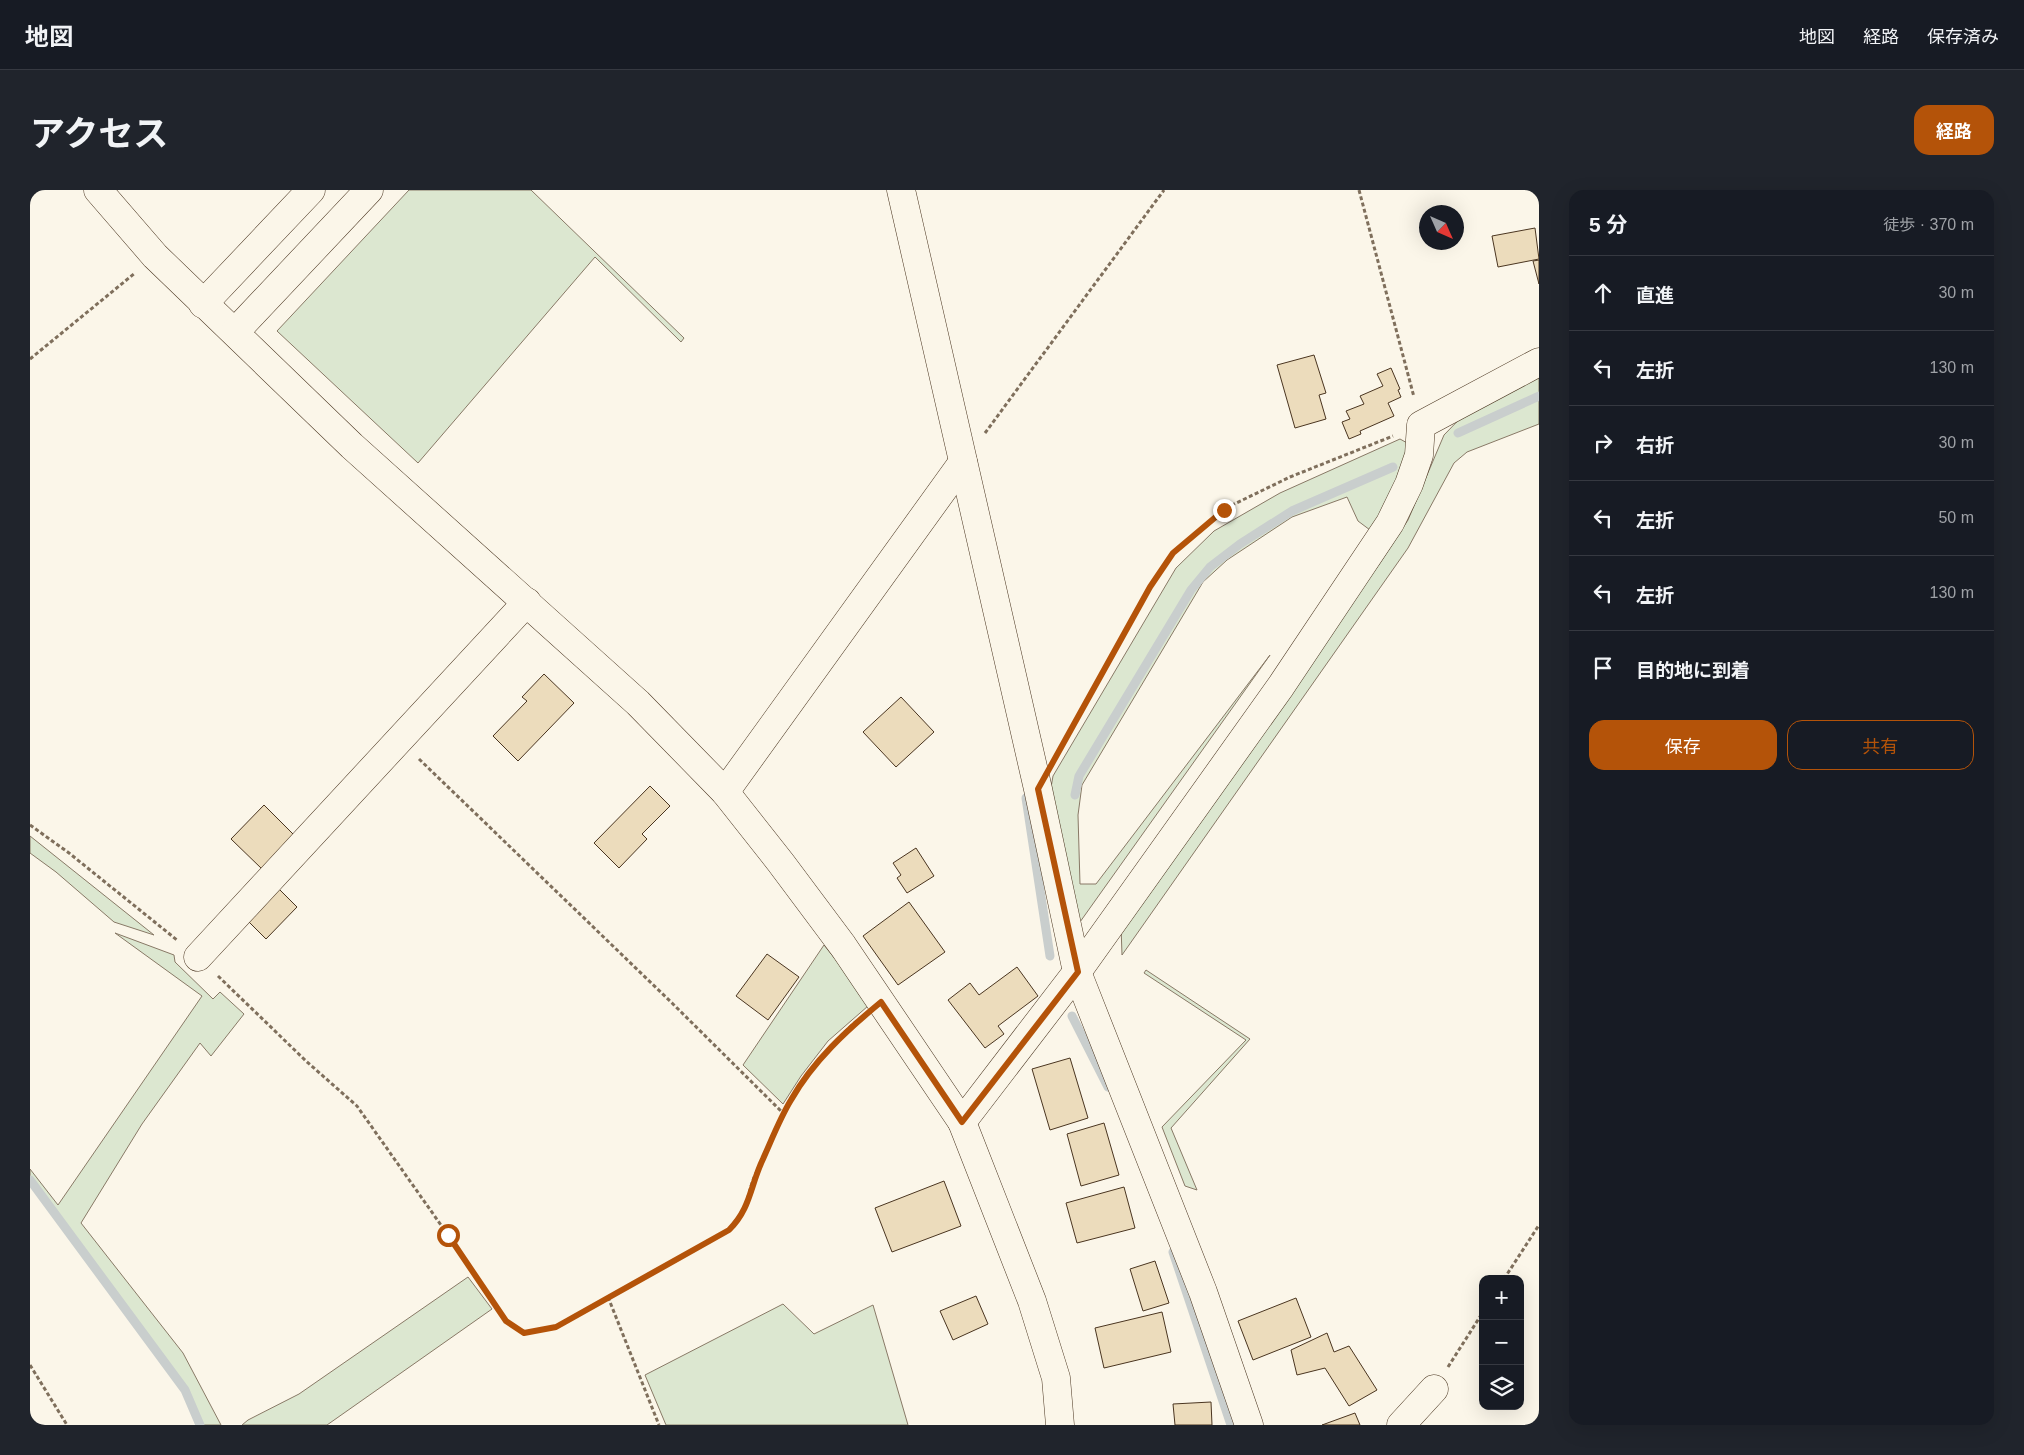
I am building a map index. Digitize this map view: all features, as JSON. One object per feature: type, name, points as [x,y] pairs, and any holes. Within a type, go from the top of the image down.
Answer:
[{"type":"street","points":[[98,190],[155,256],[203,304],[235,332],[352,446],[638,703],[725,792],[843,946],[962,1122],[1032,1301],[1056,1378],[1060,1425]]},
{"type":"street","points":[[203,304],[311,190]]},
{"type":"street","points":[[235,332],[369,190]]},
{"type":"street","points":[[900,190],[964,462],[1078,972],[1203,1292],[1249,1425]]},
{"type":"street","points":[[962,1122],[1078,972],[1281,686],[1390,523],[1409,484],[1419,455],[1421,425],[1539,362]]},
{"type":"street","points":[[725,792],[964,462]]},
{"type":"street","points":[[198,957],[527,602]]},
{"type":"street","points":[[1401,1425],[1434,1389]]},
{"type":"path","points":[[964,462],[1164,190]]},
{"type":"path","points":[[1038,789],[1150,587],[1173,553],[1224,510],[1290,477],[1421,425],[1359,190]]},
{"type":"path","points":[[30,359],[155,256]]},
{"type":"path","points":[[399,740],[672,1002],[784,1114]]},
{"type":"path","points":[[30,825],[69,853],[198,957],[306,1061],[357,1106],[506,1321],[524,1333],[556,1327],[729,1230],[741,1218],[755,1176],[791,1100],[819,1061],[850,1027],[881,1002]]},
{"type":"path","points":[[1507,1275],[1539,1224]]},
{"type":"path","points":[[608,1298],[659,1425]]},
{"type":"path","points":[[1434,1389],[1479,1318]]},
{"type":"path","points":[[30,1365],[67,1425]]},
{"type":"green space","points":[[409,190],[531,190],[684,338],[681,342],[595,257],[418,463],[277,331]]},
{"type":"green space","points":[[1539,371],[1539,424],[1467,452],[1454,463],[1408,548],[1122,955],[1121,926],[1380,563],[1408,520],[1444,435],[1478,400]]},
{"type":"green space","points":[[1400,439],[1409,444],[1403,475],[1370,530],[1358,521],[1347,497],[1292,517],[1227,560],[1203,582],[1082,785],[1078,815],[1080,884],[1096,884],[1270,655],[1080,922],[1049,799],[1053,776],[1176,568],[1214,531],[1280,493]]},
{"type":"green space","points":[[30,836],[154,935],[114,922],[56,872],[30,853]]},
{"type":"green space","points":[[115,933],[174,955],[175,962],[213,999],[220,992],[244,1014],[211,1056],[200,1043],[142,1124],[81,1223],[183,1353],[221,1425],[200,1425],[185,1390],[30,1180],[30,1169],[58,1205],[202,996]]},
{"type":"green space","points":[[824,945],[851,979],[868,1006],[828,1041],[801,1076],[783,1104],[743,1065]]},
{"type":"green space","points":[[1146,970],[1250,1039],[1171,1128],[1197,1190],[1185,1186],[1162,1127],[1246,1040],[1144,973]]},
{"type":"green space","points":[[468,1277],[492,1309],[327,1425],[242,1425],[248,1420],[299,1394]]},
{"type":"green space","points":[[783,1304],[814,1334],[873,1305],[908,1425],[666,1425],[645,1375]]},
{"type":"building","points":[[1535,228],[1539,259],[1498,267],[1492,236]]},
{"type":"building","points":[[1539,260],[1539,284],[1533,261]]},
{"type":"building","points":[[1314,355],[1326,393],[1319,395],[1326,419],[1295,428],[1277,365]]},
{"type":"building","points":[[1391,368],[1400,389],[1398,390],[1401,397],[1388,403],[1394,416],[1360,431],[1361,434],[1349,439],[1342,422],[1350,419],[1346,411],[1364,404],[1360,396],[1383,386],[1377,374]]},
{"type":"building","points":[[544,674],[574,703],[518,761],[493,736],[527,701],[522,697]]},
{"type":"building","points":[[901,697],[934,732],[896,767],[863,732]]},
{"type":"building","points":[[650,786],[670,806],[642,834],[647,839],[619,868],[594,843]]},
{"type":"building","points":[[264,805],[295,836],[262,869],[231,839]]},
{"type":"building","points":[[916,848],[934,876],[907,893],[897,878],[901,875],[893,863]]},
{"type":"building","points":[[277,887],[297,907],[266,939],[246,919]]},
{"type":"building","points":[[909,902],[945,952],[898,985],[863,936]]},
{"type":"building","points":[[767,954],[799,977],[768,1020],[736,996]]},
{"type":"building","points":[[1017,967],[1038,996],[998,1026],[1004,1034],[985,1048],[948,1000],[970,983],[979,995]]},
{"type":"building","points":[[1070,1058],[1088,1118],[1050,1130],[1032,1069]]},
{"type":"building","points":[[1104,1123],[1119,1175],[1081,1186],[1067,1134]]},
{"type":"building","points":[[944,1181],[961,1226],[892,1252],[875,1208]]},
{"type":"building","points":[[1124,1187],[1135,1228],[1077,1243],[1066,1203]]},
{"type":"building","points":[[1155,1261],[1169,1303],[1143,1311],[1130,1269]]},
{"type":"building","points":[[976,1296],[988,1324],[953,1340],[940,1311]]},
{"type":"building","points":[[1296,1298],[1311,1337],[1253,1360],[1238,1321]]},
{"type":"building","points":[[1162,1312],[1171,1352],[1104,1368],[1095,1328]]},
{"type":"building","points":[[1327,1333],[1334,1352],[1349,1346],[1377,1390],[1349,1406],[1325,1368],[1297,1375],[1291,1350]]},
{"type":"building","points":[[1211,1402],[1212,1425],[1175,1425],[1173,1404]]},
{"type":"building","points":[[1355,1413],[1360,1425],[1322,1425]]},
{"type":"waterway","points":[[1458,433],[1539,396]]},
{"type":"waterway","points":[[1075,795],[1079,776],[1191,590],[1210,567],[1240,544],[1292,511],[1393,467]]},
{"type":"waterway","points":[[1026,798],[1050,956]]},
{"type":"waterway","points":[[1072,1016],[1108,1087]]},
{"type":"waterway","points":[[30,1180],[185,1390],[200,1425]]},
{"type":"waterway","points":[[1173,1252],[1231,1425]]},
{"type":"route","points":[[448,1235],[506,1321],[524,1333],[556,1327],[729,1230],[741,1218],[755,1176],[791,1100],[819,1061],[850,1027],[881,1002],[962,1122],[1078,972],[1038,789],[1150,587],[1173,553],[1224,510]]}]
